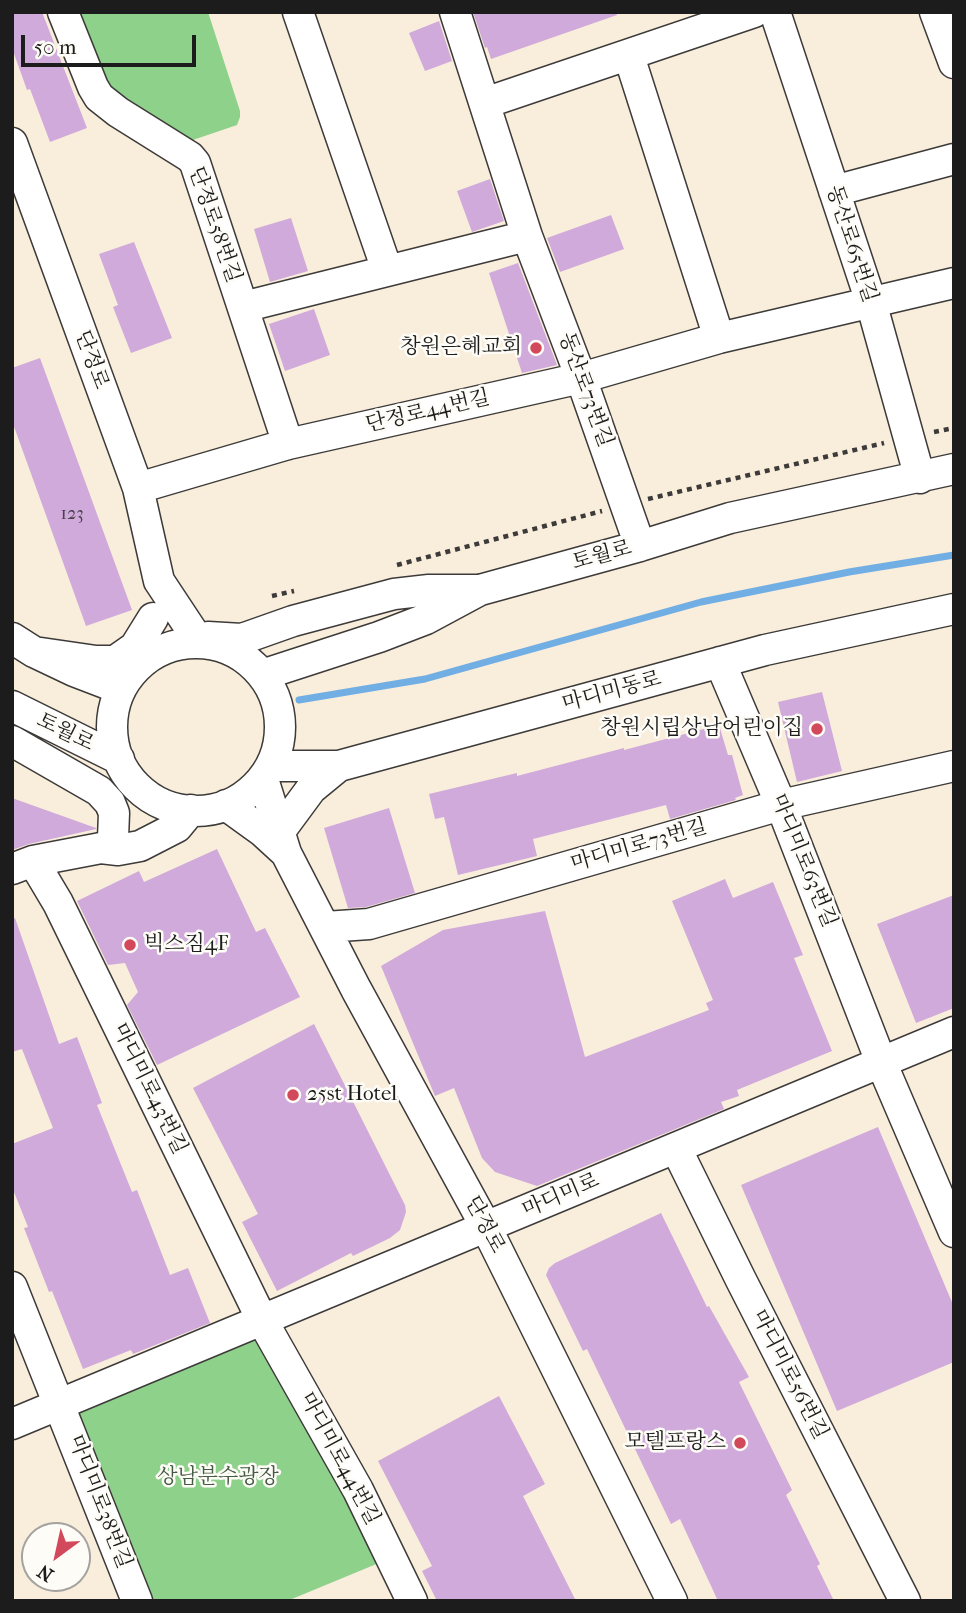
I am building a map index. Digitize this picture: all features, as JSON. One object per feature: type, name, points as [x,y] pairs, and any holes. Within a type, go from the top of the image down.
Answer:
[{"type":"street","name":"단정로58번길","points":[[63,12],[99,97],[190,157],[195,163],[288,444]]},
{"type":"street","points":[[298,12],[387,270]]},
{"type":"street","name":"동산로73번길","points":[[455,12],[527,236],[581,378],[640,546]]},
{"type":"street","points":[[485,103],[754,12]]},
{"type":"street","name":"동산로65번길","points":[[775,12],[871,302],[920,478]]},
{"type":"street","points":[[935,12],[954,63]]},
{"type":"street","points":[[629,55],[719,338]]},
{"type":"street","name":"단정로","points":[[12,143],[138,488],[159,581],[197,639]]},
{"type":"street","points":[[834,191],[954,159]]},
{"type":"street","points":[[243,307],[527,236]]},
{"type":"street","name":"단정로44번길","points":[[138,488],[288,444],[581,378],[719,338],[954,283]]},
{"type":"street","name":"토월로","points":[[262,675],[414,623],[480,590],[730,518],[954,470]]},
{"type":"street","name":"단정로","points":[[149,657],[159,581]]},
{"type":"street","points":[[197,639],[234,652],[250,662],[262,675],[274,696],[280,719],[279,743],[267,772],[252,790],[226,805],[209,810],[174,808],[144,792],[129,777],[119,759],[112,724],[115,706],[121,689],[133,671],[149,657],[197,639],[242,639],[293,621],[394,594],[429,590],[480,590]]},
{"type":"street","name":"마디미동로","points":[[267,772],[339,766],[720,662],[954,608]]},
{"type":"street","points":[[23,645],[96,661],[115,661],[135,647],[153,618]]},
{"type":"street","points":[[23,645],[74,671],[121,689]]},
{"type":"street","name":"마디미로63번길","points":[[720,662],[781,805],[881,1062],[954,1232]]},
{"type":"street","name":"토월로","points":[[20,714],[119,759]]},
{"type":"street","points":[[12,741],[99,791],[110,803],[114,813],[107,843]]},
{"type":"street","points":[[283,842],[311,789],[339,766]]},
{"type":"street","name":"마디미로73번길","points":[[325,927],[369,924],[781,805],[954,766]]},
{"type":"street","name":"단정로","points":[[267,772],[283,842],[356,989],[486,1227],[672,1601]]},
{"type":"street","points":[[23,865],[107,843],[122,831],[144,792]]},
{"type":"street","name":"단정로","points":[[226,805],[262,831],[283,842]]},
{"type":"street","points":[[107,843],[118,850],[140,846],[177,827],[191,810]]},
{"type":"street","name":"마디미로43번길","points":[[23,865],[64,915],[262,1320]]},
{"type":"street","name":"마디미로","points":[[12,1424],[954,1032]]},
{"type":"street","name":"마디미로56번길","points":[[676,1147],[905,1601]]},
{"type":"street","name":"마디미로38번길","points":[[12,1287],[137,1601]]},
{"type":"street","name":"마디미로44번길","points":[[262,1320],[358,1490],[412,1601]]},
{"type":"green space","points":[[71,12],[208,12],[240,111],[237,125],[184,143],[114,104]]},
{"type":"green space","name":"상남분수광장","points":[[262,1320],[391,1558],[287,1601],[137,1601],[60,1404]]},
{"type":"building","points":[[12,12],[42,12],[87,128],[50,142],[12,48]]},
{"type":"building","points":[[473,12],[616,12],[617,15],[491,59]]},
{"type":"building","points":[[439,21],[452,61],[425,71],[409,33]]},
{"type":"building","points":[[490,179],[504,221],[472,232],[457,191]]},
{"type":"building","points":[[611,215],[624,249],[560,272],[547,238]]},
{"type":"building","points":[[291,218],[308,271],[270,282],[254,229]]},
{"type":"building","points":[[134,242],[172,338],[131,353],[113,307],[118,305],[99,254]]},
{"type":"building","points":[[518,263],[557,365],[522,373],[489,273]]},
{"type":"building","points":[[314,309],[330,355],[285,371],[269,324]]},
{"type":"building","points":[[40,358],[132,610],[86,626],[12,421],[12,368]]},
{"type":"building","name":"창원시립상남어린이집","points":[[822,692],[842,771],[797,782],[778,702]]},
{"type":"building","points":[[719,725],[728,755],[732,755],[743,795],[735,798],[736,800],[670,819],[666,805],[533,839],[537,856],[458,875],[444,817],[435,819],[429,794],[517,773],[517,776]]},
{"type":"building","points":[[12,798],[96,828],[96,829],[12,850]]},
{"type":"building","points":[[389,808],[415,893],[366,907],[348,908],[324,828]]},
{"type":"building","points":[[217,849],[256,932],[265,928],[300,997],[157,1065],[127,1005],[138,992],[125,963],[108,965],[77,901],[139,871],[144,882]]},
{"type":"building","points":[[725,879],[733,898],[773,882],[803,955],[794,958],[832,1051],[737,1090],[739,1096],[721,1102],[724,1109],[537,1186],[495,1172],[482,1158],[454,1088],[435,1096],[381,966],[443,930],[545,911],[585,1057],[709,1010],[706,1003],[713,1000],[672,901]]},
{"type":"building","points":[[954,895],[954,1008],[916,1023],[877,924]]},
{"type":"building","points":[[15,918],[59,1044],[77,1037],[102,1103],[97,1105],[132,1192],[137,1190],[170,1275],[188,1268],[210,1323],[133,1354],[131,1350],[83,1369],[24,1228],[28,1227],[12,1187],[12,1144],[53,1128],[22,1049],[12,1052],[12,919]]},
{"type":"building","points":[[314,1024],[405,1205],[406,1212],[400,1230],[390,1238],[353,1256],[351,1253],[277,1291],[242,1222],[258,1214],[193,1088]]},
{"type":"building","points":[[878,1127],[954,1307],[954,1362],[837,1411],[741,1185]]},
{"type":"building","points":[[661,1213],[707,1307],[709,1306],[749,1377],[739,1382],[792,1490],[786,1495],[820,1564],[817,1566],[834,1601],[718,1601],[680,1519],[671,1524],[587,1349],[583,1351],[546,1275],[555,1263]]},
{"type":"building","points":[[499,1396],[545,1484],[523,1496],[576,1601],[437,1601],[422,1571],[432,1566],[378,1461]]},
{"type":"waterway","points":[[299,700],[425,679],[701,602],[849,572],[954,555]]},
{"type":"place","name":"창원은혜교회","points":[[536,348]]},
{"type":"place","name":"창원시립상남어린이집","points":[[817,729]]},
{"type":"place","name":"빅스짐4F","points":[[130,945]]},
{"type":"place","name":"25st Hotel","points":[[293,1095]]},
{"type":"place","name":"모텔프랑스","points":[[740,1443]]}]
